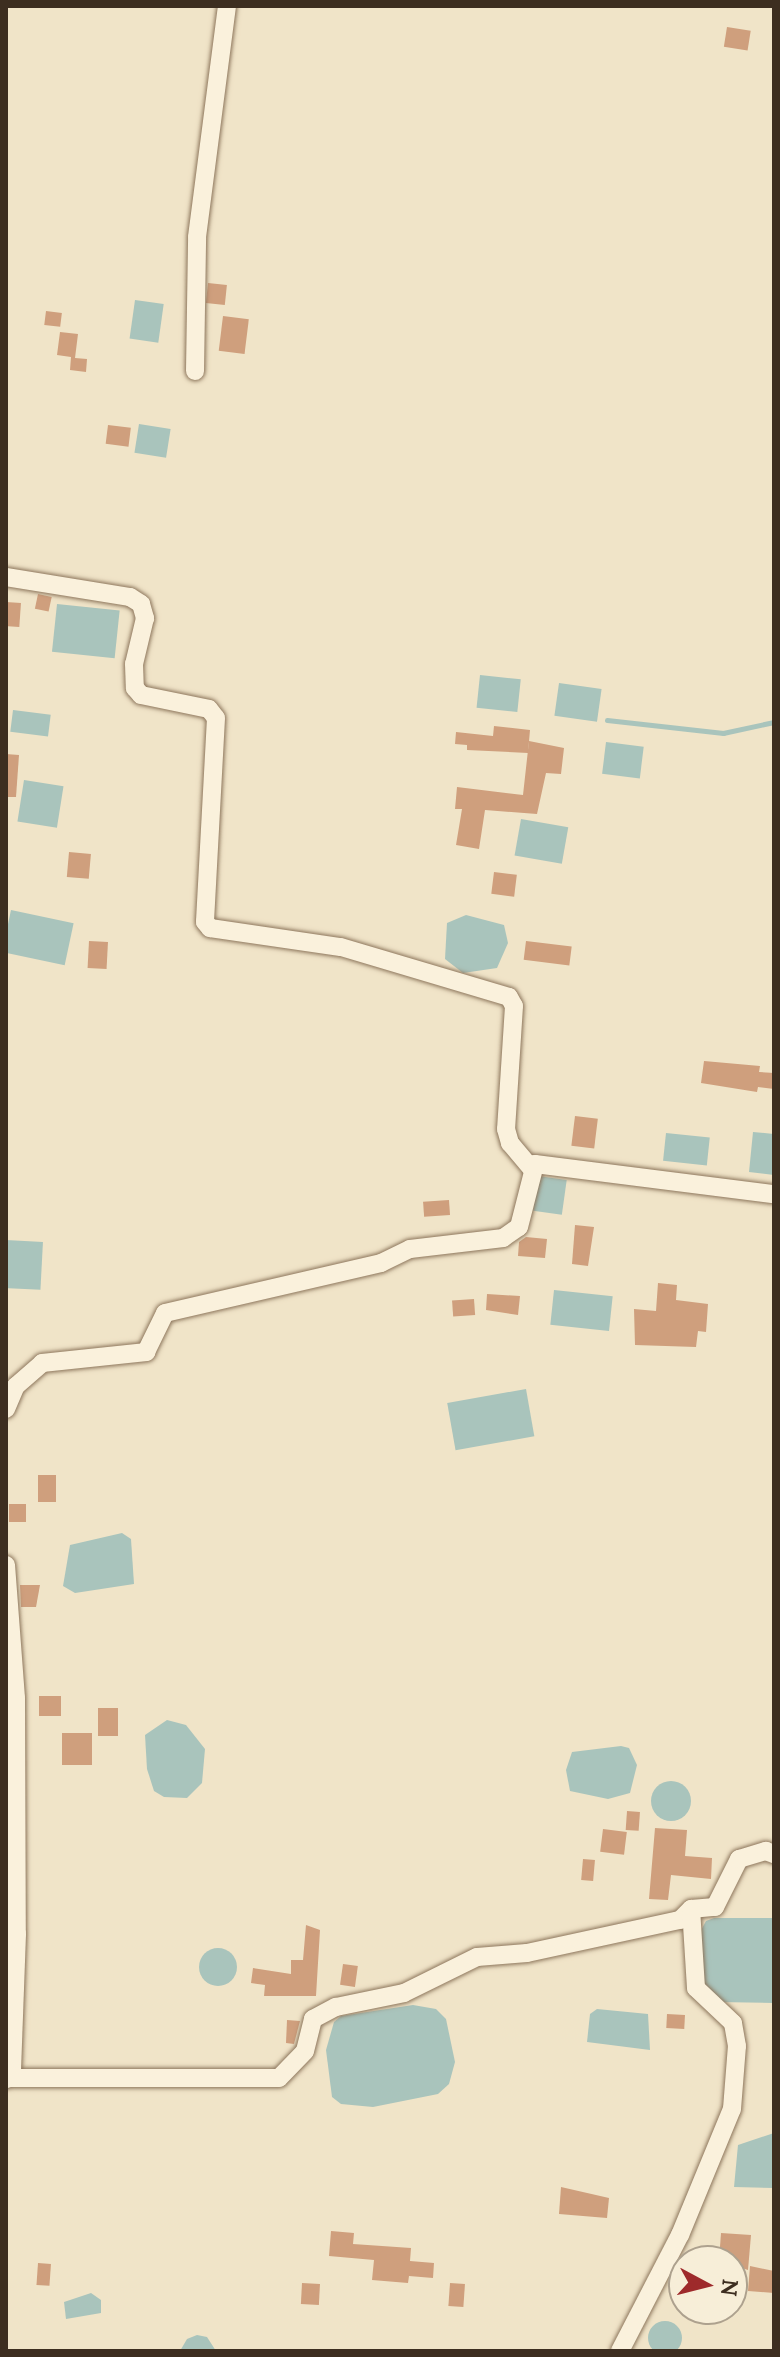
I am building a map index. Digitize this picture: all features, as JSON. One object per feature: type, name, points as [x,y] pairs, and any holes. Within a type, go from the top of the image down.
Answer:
[{"type":"street","points":[[195,371],[197,237],[227,6]]},
{"type":"street","points":[[6,577],[130,597],[141,604],[145,618],[135,688],[141,695],[209,709],[216,718],[205,922],[210,928],[341,947],[509,997],[514,1006],[506,1129],[510,1143],[532,1169]]},
{"type":"street","points":[[6,1409],[16,1386],[42,1363],[146,1352],[165,1313],[381,1263],[410,1249],[503,1238],[519,1227],[532,1169],[544,1162],[774,1194]]},
{"type":"street","points":[[6,1565],[16,1698],[17,1934],[12,2069],[6,2078]]},
{"type":"street","points":[[6,2078],[279,2078],[305,2051],[313,2019],[336,2007],[404,1993],[477,1957],[527,1953],[680,1920],[691,1909],[715,1907],[739,1859],[766,1851],[774,1854]]},
{"type":"street","points":[[620,2351],[680,2235],[732,2109],[737,2046],[733,2023],[696,1988],[691,1909]]},
{"type":"water","points":[[135,300],[164,304],[158,343],[130,339]]},
{"type":"water","points":[[139,424],[171,429],[166,458],[134,453]]},
{"type":"water","points":[[57,604],[120,611],[115,658],[52,652]]},
{"type":"water","points":[[480,675],[521,679],[517,712],[477,708]]},
{"type":"water","points":[[559,683],[602,689],[597,722],[554,716]]},
{"type":"water","points":[[13,710],[51,715],[48,736],[10,732]]},
{"type":"water","points":[[606,742],[644,747],[640,778],[602,774]]},
{"type":"water","points":[[24,780],[64,786],[57,828],[17,821]]},
{"type":"water","points":[[521,819],[568,827],[562,864],[515,855]]},
{"type":"water","points":[[11,910],[74,923],[65,965],[6,953]]},
{"type":"water","points":[[466,915],[504,925],[508,943],[497,968],[463,973],[445,959],[447,923]]},
{"type":"water","points":[[753,1132],[774,1134],[774,1175],[749,1172]]},
{"type":"water","points":[[666,1133],[710,1138],[707,1165],[663,1161]]},
{"type":"water","points":[[538,1176],[567,1180],[562,1215],[533,1211]]},
{"type":"water","points":[[6,1240],[43,1242],[40,1290],[6,1288]]},
{"type":"water","points":[[554,1290],[613,1296],[609,1331],[550,1325]]},
{"type":"water","points":[[526,1389],[534,1436],[456,1450],[447,1403]]},
{"type":"water","points":[[122,1533],[131,1539],[134,1584],[75,1593],[63,1586],[70,1545]]},
{"type":"water","points":[[167,1720],[186,1725],[205,1749],[202,1783],[187,1798],[164,1797],[154,1791],[147,1769],[145,1735]]},
{"type":"water","points":[[621,1746],[629,1748],[637,1765],[630,1793],[608,1799],[570,1791],[566,1770],[572,1752]]},
{"type":"water","points":[[671,1781],[685,1787],[691,1801],[685,1815],[671,1821],[657,1815],[651,1801],[657,1787]]},
{"type":"water","points":[[714,1918],[774,1918],[774,2003],[715,2002],[705,1995],[699,1934],[706,1921]]},
{"type":"water","points":[[218,1948],[231,1954],[237,1967],[231,1980],[218,1986],[205,1980],[199,1967],[205,1954]]},
{"type":"water","points":[[413,2005],[436,2009],[446,2019],[455,2062],[449,2084],[438,2094],[373,2107],[341,2104],[332,2097],[326,2050],[334,2022],[341,2016]]},
{"type":"water","points":[[597,2009],[648,2014],[650,2050],[587,2042],[590,2014]]},
{"type":"water","points":[[774,2133],[774,2188],[734,2187],[738,2145]]},
{"type":"water","points":[[91,2293],[101,2300],[101,2313],[66,2319],[64,2302]]},
{"type":"water","points":[[659,2322],[668,2322],[668,2325],[676,2325],[681,2332],[681,2344],[671,2354],[659,2354],[649,2344],[649,2332]]},
{"type":"water","points":[[197,2335],[207,2337],[216,2351],[180,2351],[187,2339]]},
{"type":"building","points":[[727,27],[751,31],[748,51],[724,47]]},
{"type":"building","points":[[208,283],[227,285],[225,305],[206,303]]},
{"type":"building","points":[[46,311],[62,313],[60,327],[44,325]]},
{"type":"building","points":[[223,316],[249,319],[245,354],[219,351]]},
{"type":"building","points":[[60,332],[78,334],[75,358],[87,359],[86,372],[70,370],[71,357],[57,355]]},
{"type":"building","points":[[108,425],[131,428],[129,447],[106,444]]},
{"type":"building","points":[[38,594],[52,597],[49,612],[35,609]]},
{"type":"building","points":[[6,602],[21,603],[19,627],[6,626]]},
{"type":"building","points":[[494,726],[530,730],[528,753],[467,750],[467,745],[455,744],[456,732],[493,736]]},
{"type":"building","points":[[529,741],[564,748],[561,774],[546,773],[537,814],[485,810],[479,849],[456,845],[462,809],[455,809],[457,787],[523,795]]},
{"type":"building","points":[[6,754],[19,755],[16,797],[6,797]]},
{"type":"building","points":[[69,852],[91,854],[89,879],[67,877]]},
{"type":"building","points":[[494,872],[517,875],[514,897],[491,894]]},
{"type":"building","points":[[89,941],[108,942],[107,969],[88,968]]},
{"type":"building","points":[[526,941],[572,947],[569,965],[524,960]]},
{"type":"building","points":[[704,1061],[760,1066],[759,1072],[774,1073],[774,1089],[758,1087],[757,1092],[701,1083]]},
{"type":"building","points":[[575,1116],[598,1119],[594,1149],[571,1146]]},
{"type":"building","points":[[449,1200],[450,1215],[424,1217],[423,1202]]},
{"type":"building","points":[[575,1225],[594,1227],[588,1266],[572,1264]]},
{"type":"building","points":[[526,1237],[547,1239],[545,1258],[518,1256],[519,1242]]},
{"type":"building","points":[[658,1283],[677,1285],[676,1300],[708,1304],[706,1332],[698,1331],[696,1347],[635,1345],[634,1309],[656,1311]]},
{"type":"building","points":[[487,1294],[520,1296],[518,1315],[486,1310]]},
{"type":"building","points":[[474,1299],[475,1315],[453,1316],[452,1301]]},
{"type":"building","points":[[38,1475],[56,1475],[56,1502],[38,1502]]},
{"type":"building","points":[[9,1504],[26,1504],[26,1522],[9,1522]]},
{"type":"building","points":[[20,1585],[40,1585],[36,1607],[21,1607]]},
{"type":"building","points":[[39,1696],[61,1696],[61,1716],[39,1716]]},
{"type":"building","points":[[98,1708],[118,1708],[118,1736],[98,1736]]},
{"type":"building","points":[[62,1733],[92,1733],[92,1765],[62,1765]]},
{"type":"building","points":[[627,1811],[640,1812],[639,1831],[626,1830]]},
{"type":"building","points":[[655,1828],[687,1830],[685,1856],[712,1858],[711,1879],[671,1875],[668,1900],[649,1899]]},
{"type":"building","points":[[603,1829],[627,1832],[624,1855],[600,1852]]},
{"type":"building","points":[[583,1859],[595,1860],[593,1881],[581,1880]]},
{"type":"building","points":[[306,1925],[320,1930],[316,1996],[264,1996],[265,1985],[251,1983],[253,1968],[291,1974],[291,1960],[303,1960]]},
{"type":"building","points":[[343,1964],[358,1966],[355,1987],[340,1985]]},
{"type":"building","points":[[667,2014],[685,2015],[684,2029],[666,2028]]},
{"type":"building","points":[[287,2020],[300,2021],[294,2044],[286,2043]]},
{"type":"building","points":[[561,2187],[609,2198],[607,2218],[559,2214]]},
{"type":"building","points":[[331,2231],[354,2233],[353,2244],[411,2248],[410,2261],[434,2263],[433,2278],[409,2276],[408,2283],[372,2280],[374,2260],[329,2256]]},
{"type":"building","points":[[721,2233],[751,2235],[748,2270],[748,2245],[720,2245]]},
{"type":"building","points":[[38,2263],[51,2264],[49,2286],[36,2285]]},
{"type":"building","points":[[750,2266],[774,2271],[774,2293],[748,2291]]},
{"type":"building","points":[[302,2283],[320,2284],[319,2305],[301,2304]]},
{"type":"building","points":[[450,2283],[465,2284],[463,2307],[448,2306]]},
{"type":"waterway","points":[[607,720],[723,733],[774,722]]}]
